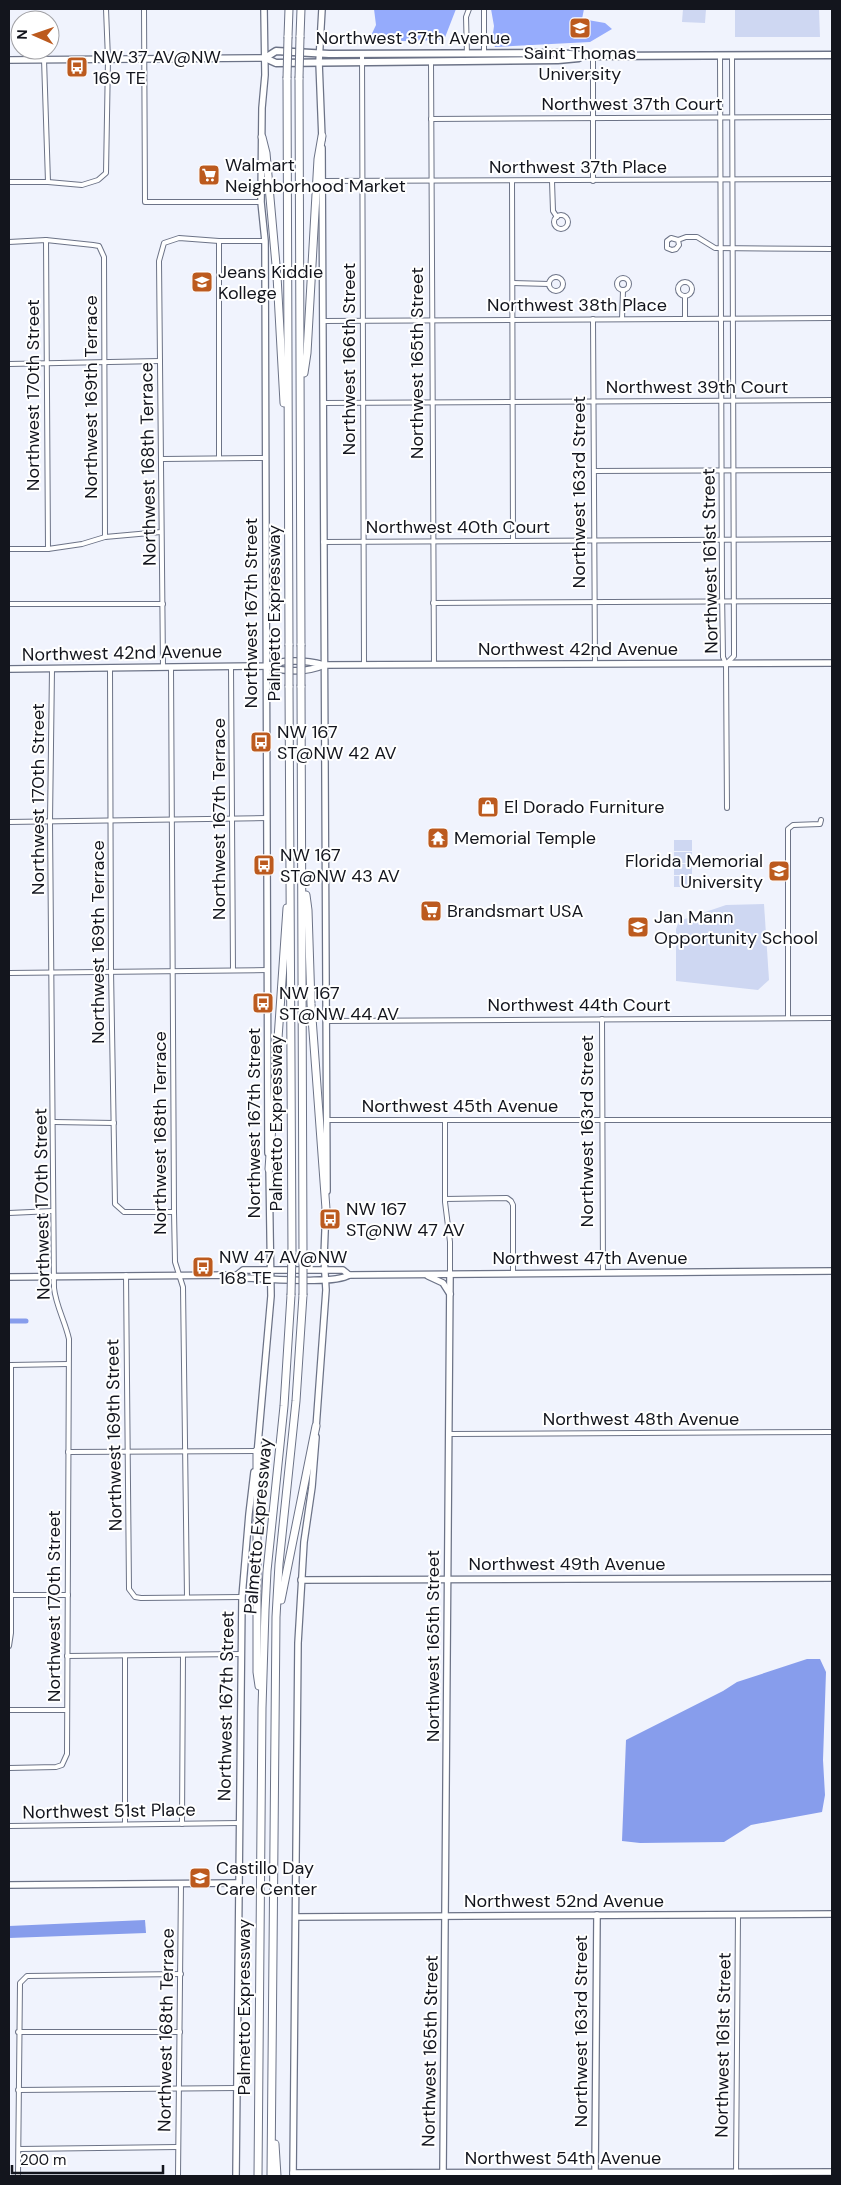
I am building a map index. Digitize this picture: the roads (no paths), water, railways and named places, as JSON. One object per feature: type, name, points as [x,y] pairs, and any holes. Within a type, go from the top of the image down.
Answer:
[{"type":"highway","name":"Palmetto Expressway","points":[[258,2176],[262,1708],[267,1570],[284,1406],[292,1253],[287,78],[289,9]]},
{"type":"highway","name":"Palmetto Expressway","points":[[271,2176],[276,1617],[279,1564],[296,1400],[304,1253],[299,78],[301,9]]},
{"type":"highway","points":[[300,396],[307,354],[318,159],[322,136]]},
{"type":"highway","points":[[262,137],[266,152],[282,384],[288,433]]},
{"type":"highway","points":[[302,875],[308,910],[311,1004],[326,1209]]},
{"type":"highway","points":[[269,1169],[284,926],[290,886]]},
{"type":"highway","points":[[276,1617],[306,1485],[316,1426]]},
{"type":"highway","points":[[257,1451],[257,1672],[262,1708]]},
{"type":"highway","points":[[271,2113],[277,2176]]},
{"type":"main road","name":"Northwest 37th Avenue","points":[[265,58],[276,51],[431,61],[467,61],[484,57],[558,53],[593,56],[832,55]]},
{"type":"main road","name":"Northwest 37th Avenue","points":[[265,58],[276,63],[319,62],[361,57],[467,53],[484,57]]},
{"type":"street","points":[[9,182],[48,182],[82,185],[98,180],[106,173],[108,59],[106,9]]},
{"type":"street","points":[[144,9],[145,202],[261,202]]},
{"type":"street","name":"Northwest 167th Street","points":[[236,2176],[242,1597],[249,1514],[265,1384],[272,1279],[267,1142],[265,241],[261,202],[265,58],[264,9]]},
{"type":"street","points":[[294,2175],[298,1643],[304,1542],[315,1463],[325,1279],[328,1120],[323,542],[323,181],[319,62],[322,9]]},
{"type":"street","points":[[467,61],[466,18],[469,9]]},
{"type":"street","points":[[484,9],[484,57]]},
{"type":"street","points":[[593,56],[593,181]]},
{"type":"street","name":"Northwest 161st Street","points":[[720,56],[722,602],[723,657],[726,664],[734,656],[732,56]]},
{"type":"street","name":"Northwest 166th Street","points":[[361,57],[364,665]]},
{"type":"street","name":"Northwest 37th Avenue","points":[[60,59],[265,58]]},
{"type":"street","points":[[44,60],[48,182]]},
{"type":"street","name":"Northwest 165th Street","points":[[431,61],[434,665]]},
{"type":"street","name":"Northwest 37th Court","points":[[431,119],[832,117]]},
{"type":"street","name":"Northwest 37th Place","points":[[323,181],[832,180]]},
{"type":"street","points":[[512,181],[513,540]]},
{"type":"street","points":[[552,181],[553,211],[557,217]]},
{"type":"street","points":[[678,240],[686,237],[697,237],[714,248],[832,249]]},
{"type":"street","name":"Northwest 168th Terrace","points":[[163,667],[161,532],[163,459],[159,261],[164,242],[179,238],[219,241]]},
{"type":"street","points":[[9,242],[46,240]]},
{"type":"street","name":"Northwest 169th Terrace","points":[[46,240],[99,246],[104,257],[105,537]]},
{"type":"street","name":"Northwest 170th Street","points":[[46,240],[48,549]]},
{"type":"street","points":[[220,458],[219,241],[265,241]]},
{"type":"street","points":[[512,283],[549,284]]},
{"type":"street","points":[[622,319],[623,290]]},
{"type":"street","points":[[684,318],[685,296]]},
{"type":"street","name":"Northwest 38th Place","points":[[322,320],[832,318]]},
{"type":"street","name":"Northwest 163rd Street","points":[[593,319],[595,664]]},
{"type":"street","points":[[9,364],[46,362],[160,362]]},
{"type":"street","name":"Northwest 39th Court","points":[[323,403],[832,400]]},
{"type":"street","points":[[163,459],[266,458]]},
{"type":"street","points":[[594,471],[832,470]]},
{"type":"street","points":[[9,548],[48,549],[82,544],[105,537],[161,532]]},
{"type":"street","name":"Northwest 40th Court","points":[[323,542],[832,539]]},
{"type":"street","points":[[433,603],[832,601]]},
{"type":"street","points":[[9,604],[163,604]]},
{"type":"street","name":"Northwest 42nd Avenue","points":[[9,669],[266,666],[277,670],[314,670],[324,665],[832,663]]},
{"type":"street","points":[[726,664],[727,808]]},
{"type":"street","name":"Northwest 168th Terrace","points":[[171,667],[174,1212],[175,1262],[183,1287],[187,1597]]},
{"type":"street","name":"Northwest 167th Terrace","points":[[231,667],[233,970]]},
{"type":"street","name":"Northwest 169th Terrace","points":[[110,668],[111,970],[115,1204],[124,1212],[174,1212]]},
{"type":"street","name":"Northwest 170th Street","points":[[9,1768],[56,1767],[62,1765],[67,1754],[68,1339],[66,1327],[55,1300],[54,1276],[53,971],[50,821],[52,669]]},
{"type":"street","points":[[9,822],[267,818]]},
{"type":"street","points":[[788,1018],[788,829],[793,825],[816,826],[820,824],[821,820]]},
{"type":"street","points":[[9,972],[268,970]]},
{"type":"street","name":"Northwest 163rd Street","points":[[602,1018],[603,1273]]},
{"type":"street","name":"Northwest 44th Court","points":[[326,1021],[832,1018]]},
{"type":"street","name":"Northwest 45th Avenue","points":[[328,1120],[832,1120]]},
{"type":"street","name":"Northwest 165th Street","points":[[443,2172],[450,1434],[450,1242],[445,1198],[445,1120]]},
{"type":"street","points":[[54,1122],[114,1123]]},
{"type":"street","points":[[445,1198],[506,1198],[511,1201],[514,1205],[513,1273]]},
{"type":"street","points":[[9,1213],[53,1211]]},
{"type":"street","name":"Northwest 47th Avenue","points":[[237,1275],[243,1270],[271,1269],[343,1270],[348,1275]]},
{"type":"street","name":"Northwest 47th Avenue","points":[[9,1276],[237,1275],[244,1278],[343,1279],[348,1275],[832,1272]]},
{"type":"street","points":[[423,1274],[443,1283],[450,1294]]},
{"type":"street","name":"Northwest 169th Street","points":[[126,1275],[129,1589],[131,1594],[141,1598],[187,1597]]},
{"type":"street","points":[[9,1646],[10,1365],[68,1364]]},
{"type":"street","name":"Northwest 48th Avenue","points":[[450,1434],[832,1432]]},
{"type":"street","points":[[68,1452],[257,1451]]},
{"type":"street","name":"Northwest 49th Avenue","points":[[301,1580],[832,1578]]},
{"type":"street","points":[[9,1595],[68,1595]]},
{"type":"street","points":[[187,1597],[242,1597]]},
{"type":"street","points":[[67,1656],[241,1654]]},
{"type":"street","points":[[182,1824],[183,1655]]},
{"type":"street","points":[[124,1656],[124,1824]]},
{"type":"street","points":[[9,1710],[67,1710]]},
{"type":"street","name":"Northwest 51st Place","points":[[9,1826],[239,1823]]},
{"type":"street","points":[[9,1885],[238,1883]]},
{"type":"street","name":"Northwest 168th Terrace","points":[[178,2176],[181,1884]]},
{"type":"street","name":"Northwest 52nd Avenue","points":[[296,1917],[832,1914]]},
{"type":"street","name":"Northwest 161st Street","points":[[736,2175],[738,1915]]},
{"type":"street","name":"Northwest 163rd Street","points":[[595,2175],[597,1916]]},
{"type":"street","points":[[18,2176],[20,1983],[27,1976],[181,1974]]},
{"type":"street","points":[[18,2032],[180,2032]]},
{"type":"street","points":[[18,2090],[237,2088]]},
{"type":"street","points":[[19,2148],[178,2147]]},
{"type":"street","name":"Northwest 54th Avenue","points":[[294,2175],[443,2172],[736,2175],[832,2172]]},
{"type":"waterway","points":[[9,1321],[26,1321]]},
{"type":"place","name":"Saint Thomas University","points":[[580,28]]},
{"type":"place","name":"NW 37 AV@NW 169 TE","points":[[77,67]]},
{"type":"place","name":"Walmart Neighborhood Market","points":[[209,175]]},
{"type":"place","name":"Jeans Kiddie Kollege","points":[[202,282]]},
{"type":"place","name":"NW 167 ST@NW 42 AV","points":[[261,742]]},
{"type":"place","name":"El Dorado Furniture","points":[[488,807]]},
{"type":"place","name":"Memorial Temple","points":[[438,838]]},
{"type":"place","name":"NW 167 ST@NW 43 AV","points":[[264,865]]},
{"type":"place","name":"Florida Memorial University","points":[[779,871]]},
{"type":"place","name":"Brandsmart USA","points":[[431,911]]},
{"type":"place","name":"Jan Mann Opportunity School","points":[[638,927]]},
{"type":"place","name":"NW 167 ST@NW 44 AV","points":[[263,1003]]},
{"type":"place","name":"NW 167 ST@NW 47 AV","points":[[330,1219]]},
{"type":"place","name":"NW 47 AV@NW 168 TE","points":[[203,1267]]},
{"type":"place","name":"Castillo Day Care Center","points":[[200,1878]]}]
